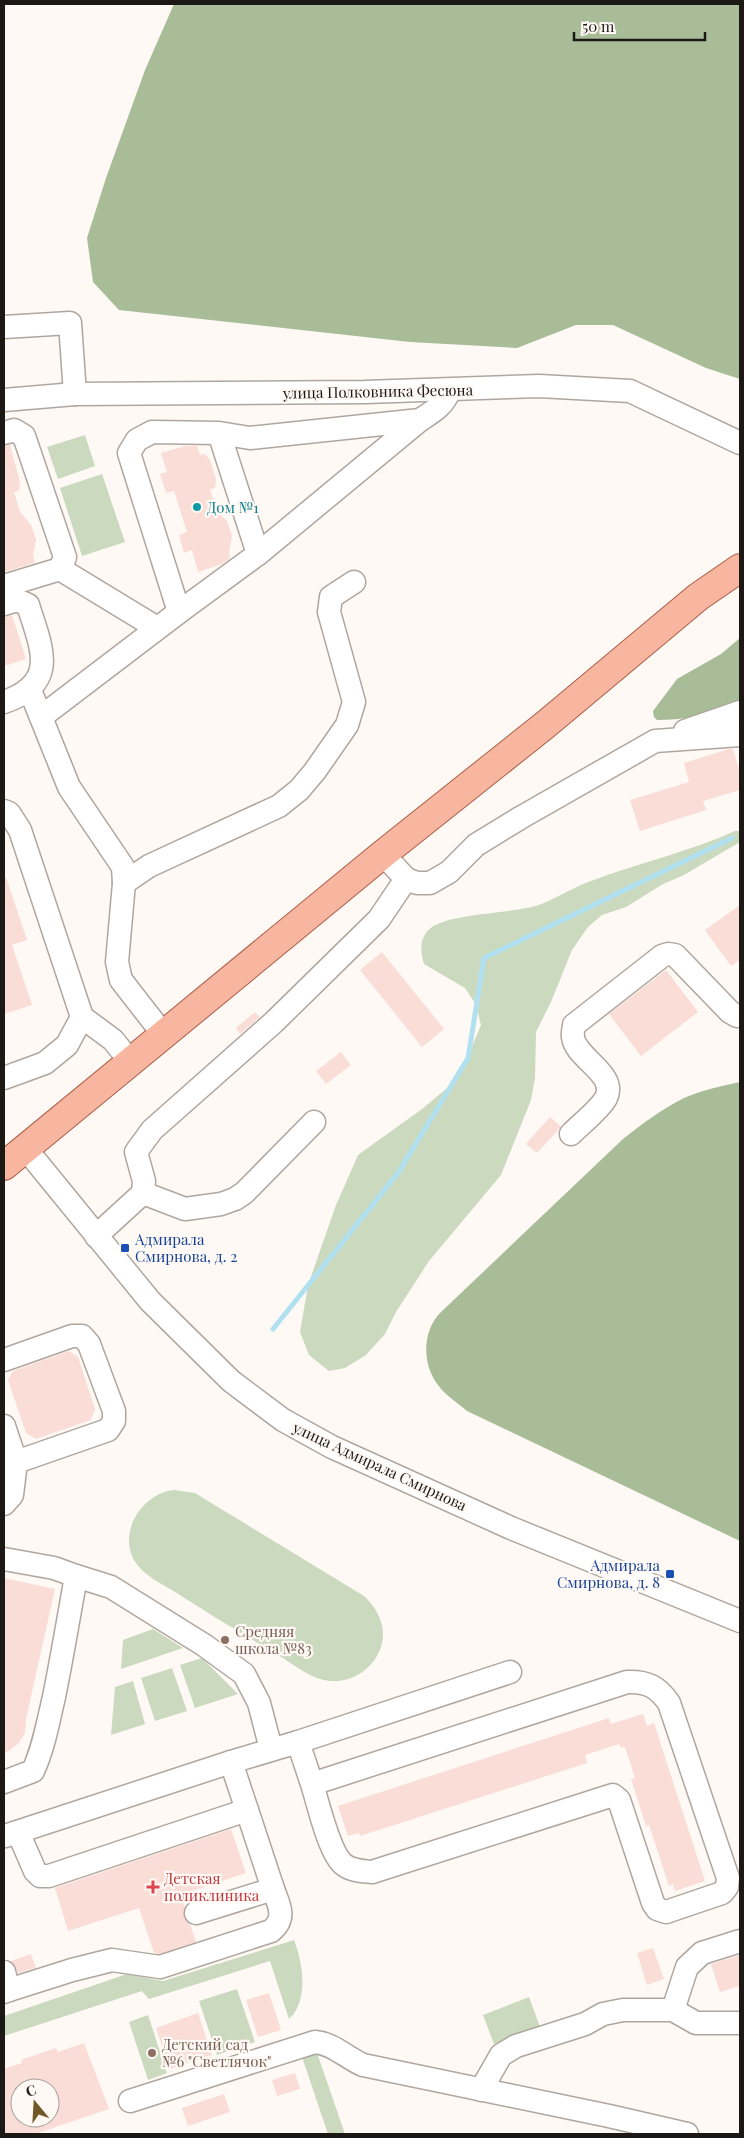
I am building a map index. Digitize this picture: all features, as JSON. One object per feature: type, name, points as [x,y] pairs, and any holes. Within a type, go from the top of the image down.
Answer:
[{"type":"main road","points":[[4,1166],[383,854],[545,725],[698,597],[740,568]]},
{"type":"street","points":[[4,327],[70,323],[75,394]]},
{"type":"street","name":"улица Полковника Фесюна","points":[[4,400],[75,394],[450,390],[539,386],[630,391],[740,443]]},
{"type":"street","points":[[41,717],[258,554],[420,420],[437,410],[445,402],[450,390]]},
{"type":"street","points":[[179,612],[130,453],[137,440],[152,432],[219,433],[250,438],[420,420]]},
{"type":"street","points":[[4,432],[14,430],[24,436],[65,557],[60,569]]},
{"type":"street","points":[[219,433],[258,554]]},
{"type":"street","points":[[4,586],[60,569],[157,628]]},
{"type":"street","points":[[124,884],[149,866],[279,806],[299,790],[315,771],[347,725],[354,702],[329,612],[331,597],[354,582]]},
{"type":"street","points":[[4,604],[16,600],[28,605],[43,653],[40,672],[30,690],[4,702]]},
{"type":"street","points":[[30,690],[69,786],[123,867],[124,884],[117,962],[121,980],[163,1034]]},
{"type":"street","points":[[383,854],[406,879],[417,883],[430,883],[449,872],[476,845],[655,741],[740,712]]},
{"type":"street","points":[[655,741],[740,735]]},
{"type":"street","points":[[4,811],[9,814],[20,830],[82,1017],[113,1040],[130,1061]]},
{"type":"street","points":[[96,1236],[143,1193],[144,1181],[136,1152],[152,1130],[274,1022],[379,919],[406,879]]},
{"type":"street","points":[[571,1134],[605,1099],[609,1089],[606,1080],[572,1037],[574,1025],[662,956],[668,954],[675,955],[730,1012],[737,1016],[740,1015]]},
{"type":"street","points":[[4,1078],[45,1063],[67,1045],[82,1017]]},
{"type":"street","points":[[143,1193],[185,1210],[235,1199],[244,1193],[314,1122]]},
{"type":"street","name":"улица Адмирала Смирнова","points":[[26,1149],[150,1301],[231,1381],[283,1420],[332,1447],[511,1528],[740,1621]]},
{"type":"street","points":[[4,1360],[72,1336],[82,1336],[90,1344],[114,1411],[114,1421],[108,1430],[16,1462]]},
{"type":"street","points":[[4,1426],[16,1462],[12,1495],[4,1504]]},
{"type":"street","points":[[4,1559],[54,1568],[111,1587],[204,1645],[244,1674],[260,1703],[271,1749]]},
{"type":"street","points":[[4,1782],[33,1771],[38,1759],[46,1734],[61,1662],[76,1576]]},
{"type":"street","points":[[247,1810],[48,1876],[40,1876],[35,1871],[11,1834],[510,1672]]},
{"type":"street","points":[[298,1742],[333,1851],[343,1864],[355,1871],[372,1872],[613,1795],[619,1800],[653,1903],[657,1909],[666,1912],[722,1893],[727,1887],[728,1878],[670,1703],[652,1685],[627,1682],[312,1784]]},
{"type":"street","points":[[6,1985],[112,1960],[160,1968],[271,1931],[280,1921],[282,1915],[231,1762]]},
{"type":"street","points":[[196,1913],[273,1889]]},
{"type":"street","points":[[672,2010],[687,1967],[702,1954],[740,1941]]},
{"type":"street","points":[[481,2090],[501,2055],[516,2046],[585,2024],[604,2014],[643,2009],[672,2010],[696,2023],[740,2023]]},
{"type":"street","points":[[130,2102],[315,2042],[323,2042],[351,2060],[364,2065],[687,2134]]},
{"type":"green space","points":[[174,4],[740,4],[740,379],[706,368],[613,325],[576,325],[517,348],[410,342],[119,310],[93,282],[87,238],[106,178],[145,70]]},
{"type":"green space","points":[[85,435],[95,466],[58,479],[47,447]]},
{"type":"green space","points":[[102,474],[125,542],[82,556],[60,488]]},
{"type":"green space","points":[[740,638],[740,702],[721,710],[678,719],[657,720],[654,717],[653,711],[677,679],[721,654]]},
{"type":"green space","points":[[735,831],[740,831],[740,842],[684,875],[663,884],[626,907],[602,915],[588,927],[572,950],[551,1002],[536,1032],[535,1078],[531,1100],[501,1175],[429,1261],[396,1312],[385,1334],[366,1355],[345,1368],[329,1371],[309,1355],[300,1332],[308,1285],[336,1205],[358,1155],[422,1109],[446,1089],[464,1066],[481,1025],[476,1005],[465,988],[424,964],[422,944],[428,931],[432,927],[452,919],[539,905],[591,881]]},
{"type":"green space","points":[[740,1082],[740,1541],[467,1411],[448,1396],[438,1385],[429,1368],[426,1348],[430,1329],[440,1313],[623,1139],[652,1117],[684,1098],[705,1090]]},
{"type":"green space","points":[[174,1490],[195,1493],[364,1596],[374,1607],[381,1620],[383,1635],[380,1650],[372,1663],[354,1677],[340,1681],[317,1678],[302,1671],[144,1572],[136,1563],[131,1552],[129,1540],[131,1528],[143,1507],[152,1499],[162,1493]]},
{"type":"green space","points":[[153,1629],[183,1648],[121,1669],[123,1640]]},
{"type":"green space","points":[[202,1658],[238,1694],[195,1708],[180,1665]]},
{"type":"green space","points":[[172,1668],[187,1711],[155,1721],[141,1678]]},
{"type":"green space","points":[[133,1681],[145,1724],[111,1735],[115,1687]]},
{"type":"green space","points":[[294,1940],[302,1970],[302,1992],[295,2011],[289,2019],[270,1961],[149,1999],[142,1991],[4,2036],[4,2016],[127,1974],[163,1981]]},
{"type":"green space","points":[[237,1989],[255,2042],[217,2055],[199,2001]]},
{"type":"green space","points":[[529,1997],[540,2027],[494,2044],[483,2015]]},
{"type":"green space","points":[[148,2015],[167,2073],[148,2080],[129,2022]]},
{"type":"green space","points":[[317,2053],[345,2134],[328,2134],[301,2054]]},
{"type":"building","points":[[10,445],[20,482],[19,491],[14,492],[20,512],[31,525],[36,540],[33,555],[35,563],[4,572],[4,446]]},
{"type":"building","name":"Дом №1","points":[[185,446],[197,446],[200,455],[205,454],[210,460],[216,479],[215,488],[210,489],[216,510],[227,521],[232,536],[230,558],[222,564],[198,572],[192,550],[184,553],[179,535],[187,532],[174,491],[166,493],[160,474],[167,472],[161,453]]},
{"type":"building","points":[[12,615],[26,659],[4,666],[4,617]]},
{"type":"building","points":[[733,749],[740,772],[740,790],[703,801],[706,810],[640,831],[630,800],[689,782],[684,763]]},
{"type":"building","points":[[4,877],[6,877],[27,940],[12,945],[32,1005],[4,1014]]},
{"type":"building","points":[[740,905],[740,960],[731,966],[705,930]]},
{"type":"building","points":[[382,952],[444,1029],[422,1047],[360,970]]},
{"type":"building","points":[[666,970],[698,1012],[641,1056],[609,1014]]},
{"type":"building","points":[[255,1012],[260,1017],[240,1034],[236,1028]]},
{"type":"building","points":[[341,1052],[351,1065],[326,1084],[316,1071]]},
{"type":"building","points":[[550,1117],[561,1127],[537,1153],[526,1144]]},
{"type":"building","points":[[69,1351],[78,1357],[95,1409],[91,1420],[36,1439],[26,1433],[8,1380],[13,1371]]},
{"type":"building","points":[[4,1578],[55,1589],[26,1719],[25,1733],[18,1744],[4,1754]]},
{"type":"building","points":[[643,1714],[647,1726],[654,1723],[705,1881],[675,1891],[673,1884],[669,1886],[649,1825],[646,1826],[631,1779],[635,1778],[625,1747],[621,1748],[619,1744],[585,1755],[587,1763],[360,1836],[359,1833],[348,1836],[338,1806],[609,1718],[611,1724]]},
{"type":"building","points":[[231,1829],[246,1873],[180,1895],[185,1907],[184,1917],[190,1924],[196,1942],[159,1954],[154,1953],[139,1908],[68,1931],[55,1888]]},
{"type":"building","points":[[653,1948],[664,1979],[647,1985],[637,1953]]},
{"type":"building","points":[[31,1954],[36,1968],[18,1973],[11,1961]]},
{"type":"building","points":[[740,1955],[740,1986],[720,1992],[711,1964]]},
{"type":"building","points":[[269,1993],[281,2030],[258,2037],[246,2000]]},
{"type":"building","points":[[198,2013],[212,2055],[170,2069],[156,2028]]},
{"type":"building","points":[[84,2043],[109,2109],[60,2126],[60,2078],[10,2078],[10,2128],[53,2128],[35,2134],[4,2134],[4,2069],[22,2063],[21,2060],[56,2048],[58,2052]]},
{"type":"building","points":[[295,2073],[300,2089],[277,2096],[272,2080]]},
{"type":"building","points":[[224,2094],[230,2112],[188,2126],[182,2108]]},
{"type":"waterway","points":[[273,1329],[398,1173],[468,1058],[484,958],[732,838]]},
{"type":"place","name":"Дом №1","points":[[197,507]]},
{"type":"place","name":"Адмирала Смирнова, д. 2","points":[[125,1248]]},
{"type":"place","name":"Адмирала Смирнова, д. 8","points":[[670,1574]]},
{"type":"place","name":"Средняя школа №83","points":[[225,1640]]},
{"type":"place","name":"Детская поликлиника","points":[[153,1887]]},
{"type":"place","name":"Детский сад №6 \"Светлячок\"","points":[[152,2053]]}]
